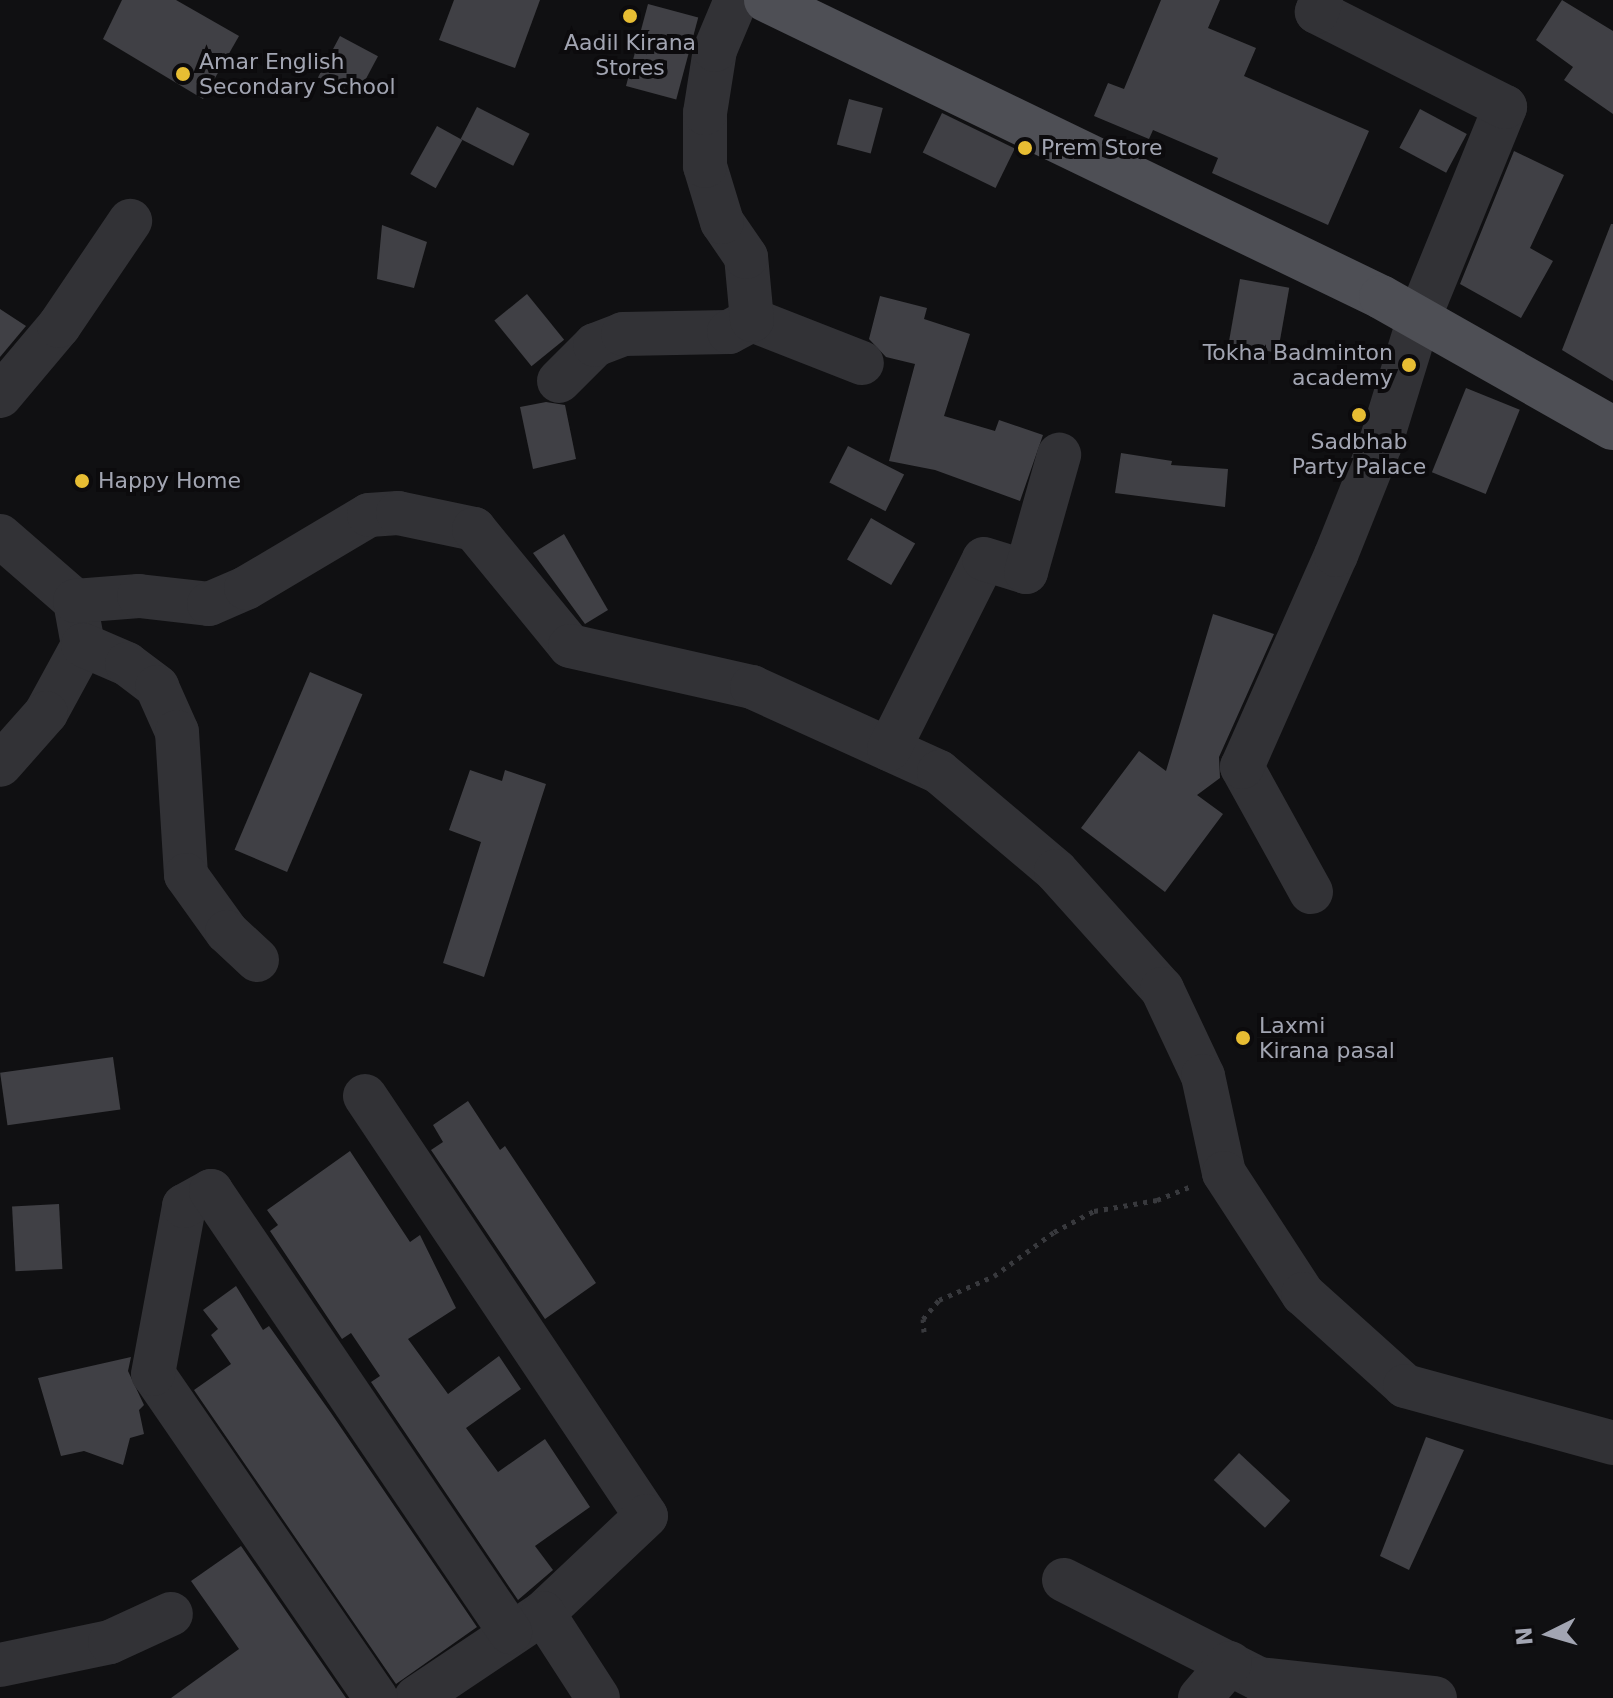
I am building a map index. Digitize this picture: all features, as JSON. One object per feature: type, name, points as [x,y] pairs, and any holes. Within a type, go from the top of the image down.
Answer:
[{"type":"main road","points":[[765,1],[1419,318],[1613,428]]},
{"type":"street","points":[[1311,892],[1242,767],[1375,459],[1419,318],[1505,107],[1317,12],[1321,0]]},
{"type":"street","points":[[752,320],[746,257],[722,222],[705,166],[705,113],[715,50],[765,1]]},
{"type":"street","points":[[0,396],[59,326],[130,221]]},
{"type":"street","points":[[559,381],[595,345],[623,334],[729,332],[752,320],[862,363]]},
{"type":"street","points":[[889,749],[984,559],[1026,572],[1059,455]]},
{"type":"street","points":[[75,601],[139,596],[209,604],[246,588],[369,515],[398,513],[474,529],[570,646],[752,687],[939,772],[1056,871],[1162,989],[1203,1076],[1224,1173],[1303,1294],[1405,1386],[1613,1443]]},
{"type":"street","points":[[0,536],[75,601],[83,645],[46,713],[0,765]]},
{"type":"street","points":[[83,645],[127,664],[157,687],[177,732],[186,875],[227,932],[257,960]]},
{"type":"street","points":[[365,1096],[646,1516],[527,1623],[416,1698]]},
{"type":"street","points":[[376,1698],[153,1374],[184,1206],[211,1191],[527,1623],[598,1698]]},
{"type":"street","points":[[1064,1580],[1259,1679],[1435,1698]]},
{"type":"street","points":[[0,1665],[110,1642],[171,1614]]},
{"type":"street","points":[[1200,1698],[1230,1663]]},
{"type":"path","points":[[924,1332],[923,1319],[939,1300],[994,1276],[1054,1232],[1094,1211],[1157,1200],[1224,1173]]},
{"type":"building","name":"Amar English Secondary School","points":[[122,0],[176,0],[239,36],[203,99],[103,39]]},
{"type":"building","points":[[454,0],[540,0],[515,68],[439,40]]},
{"type":"building","points":[[1161,0],[1220,0],[1208,28],[1256,48],[1244,76],[1369,131],[1328,225],[1212,173],[1218,158],[1153,130],[1149,139],[1094,116],[1108,83],[1124,89]]},
{"type":"building","points":[[1562,0],[1613,31],[1613,114],[1564,80],[1573,67],[1536,40]]},
{"type":"building","points":[[648,4],[698,17],[676,100],[626,86]]},
{"type":"building","points":[[340,36],[378,56],[356,98],[318,77]]},
{"type":"building","points":[[849,99],[883,108],[871,153],[837,144]]},
{"type":"building","points":[[477,107],[530,134],[513,166],[461,139]]},
{"type":"building","points":[[1420,109],[1467,134],[1446,173],[1399,148]]},
{"type":"building","points":[[942,113],[1015,149],[996,188],[923,153]]},
{"type":"building","points":[[437,126],[462,140],[436,188],[410,174]]},
{"type":"building","points":[[1514,151],[1564,175],[1530,248],[1553,261],[1521,318],[1460,284]]},
{"type":"building","points":[[1613,224],[1613,381],[1562,350]]},
{"type":"building","points":[[382,225],[427,242],[414,288],[377,279]]},
{"type":"building","points":[[1240,279],[1289,288],[1278,353],[1229,344]]},
{"type":"building","points":[[527,294],[564,340],[531,366],[494,320]]},
{"type":"building","points":[[880,296],[927,308],[924,319],[970,334],[944,416],[995,431],[999,420],[1043,435],[1020,501],[935,470],[889,461],[915,364],[886,357],[869,339]]},
{"type":"building","points":[[0,309],[26,326],[0,357]]},
{"type":"building","points":[[1466,388],[1520,410],[1486,494],[1432,472]]},
{"type":"building","points":[[546,402],[565,405],[576,459],[533,469],[520,407]]},
{"type":"building","points":[[848,446],[904,475],[886,511],[829,483]]},
{"type":"building","points":[[1121,453],[1172,461],[1171,465],[1228,469],[1225,507],[1115,493]]},
{"type":"building","points":[[871,518],[915,544],[891,585],[847,560]]},
{"type":"building","points":[[564,534],[608,610],[585,624],[533,553]]},
{"type":"building","points":[[1213,614],[1274,634],[1219,757],[1220,778],[1197,795],[1223,814],[1165,892],[1081,828],[1139,751],[1166,771]]},
{"type":"building","points":[[310,672],[362,694],[287,872],[235,850]]},
{"type":"building","points":[[470,770],[502,781],[505,770],[546,784],[484,977],[443,963],[481,842],[449,830]]},
{"type":"building","points":[[113,1057],[120,1109],[7,1125],[0,1073]]},
{"type":"building","points":[[468,1101],[500,1150],[505,1146],[596,1283],[545,1319],[431,1150],[443,1142],[433,1125]]},
{"type":"building","points":[[350,1151],[410,1242],[420,1235],[456,1308],[408,1339],[448,1394],[499,1356],[521,1389],[466,1428],[498,1472],[545,1439],[590,1507],[535,1546],[553,1570],[518,1600],[371,1382],[380,1376],[351,1333],[342,1339],[270,1231],[278,1225],[267,1210]]},
{"type":"building","points":[[59,1204],[62,1269],[15,1271],[12,1206]]},
{"type":"building","points":[[236,1286],[263,1330],[269,1326],[331,1413],[477,1627],[396,1684],[194,1390],[231,1364],[211,1335],[218,1329],[203,1310]]},
{"type":"building","points":[[131,1357],[128,1371],[144,1405],[139,1410],[144,1434],[130,1438],[123,1465],[84,1451],[61,1456],[38,1378]]},
{"type":"building","points":[[1426,1437],[1464,1450],[1409,1570],[1380,1556]]},
{"type":"building","points":[[1239,1453],[1290,1501],[1265,1528],[1214,1480]]},
{"type":"building","points":[[241,1546],[346,1698],[171,1698],[239,1649],[191,1581]]},
{"type":"place","name":"Aadil Kirana Stores","points":[[630,16]]},
{"type":"place","name":"Amar English Secondary School","points":[[183,74]]},
{"type":"place","name":"Prem Store","points":[[1025,148]]},
{"type":"place","name":"Tokha Badminton academy","points":[[1409,365]]},
{"type":"place","name":"Sadbhab Party Palace","points":[[1359,415]]},
{"type":"place","name":"Happy Home","points":[[82,481]]},
{"type":"place","name":"Laxmi Kirana pasal","points":[[1243,1038]]}]
